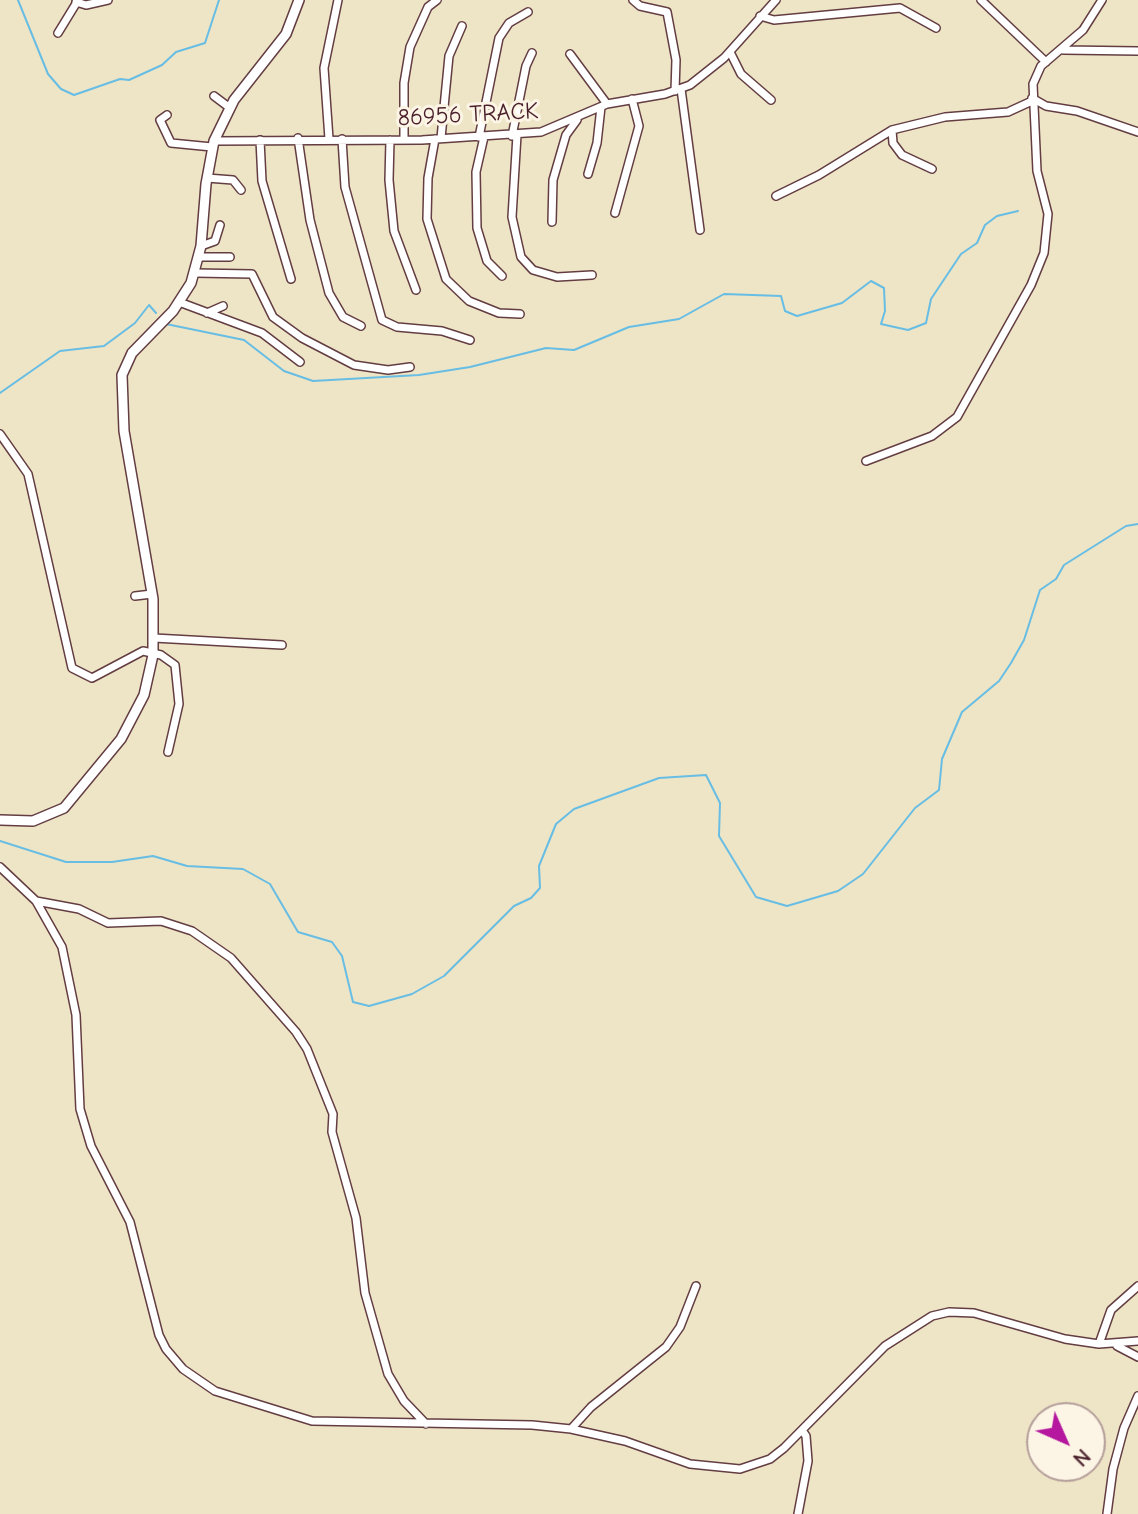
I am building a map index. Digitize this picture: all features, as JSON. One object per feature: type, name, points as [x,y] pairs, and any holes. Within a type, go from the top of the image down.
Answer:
[{"type":"street","points":[[58,33],[75,1],[86,5],[108,0]]},
{"type":"street","points":[[0,820],[33,821],[50,816],[78,795],[133,719],[151,675],[154,638],[152,594],[120,392],[132,353],[179,302],[195,273],[213,144],[230,108],[278,47],[299,0]]},
{"type":"street","points":[[329,139],[324,68],[338,0]]},
{"type":"street","points":[[404,140],[404,83],[410,47],[428,7],[437,0]]},
{"type":"street","points":[[633,0],[640,6],[667,12],[700,230]]},
{"type":"street","name":"86956 TRACK","points":[[167,115],[160,120],[171,143],[213,144],[298,138],[438,139],[514,136],[554,129],[604,105],[678,90],[712,70],[769,3],[776,0]]},
{"type":"street","points":[[981,0],[1046,62]]},
{"type":"street","points":[[866,461],[932,436],[957,417],[1031,285],[1044,253],[1048,214],[1037,171],[1032,100],[1036,74],[1083,30],[1102,0]]},
{"type":"street","points":[[760,16],[774,20],[900,8],[936,28]]},
{"type":"street","points":[[502,276],[487,261],[477,228],[476,172],[499,38],[509,23],[528,12]]},
{"type":"street","points":[[462,26],[449,56],[438,139],[428,178],[427,219],[446,279],[469,301],[499,313],[520,314]]},
{"type":"street","points":[[1063,50],[1138,51]]},
{"type":"street","points":[[730,52],[741,74],[771,100]]},
{"type":"street","points":[[532,53],[526,66],[514,136],[512,217],[521,257],[533,270],[557,277],[592,275]]},
{"type":"street","points":[[570,54],[604,105],[588,174]]},
{"type":"street","points":[[214,96],[230,108]]},
{"type":"street","points":[[615,213],[639,126],[632,99]]},
{"type":"street","points":[[776,196],[819,175],[892,130],[945,117],[1008,112],[1032,100],[1046,106],[1077,111],[1138,132]]},
{"type":"street","points":[[552,222],[553,180],[563,143],[578,119]]},
{"type":"street","points":[[892,130],[893,143],[902,155],[932,169]]},
{"type":"street","points":[[298,138],[310,220],[329,293],[343,317],[361,326]]},
{"type":"street","points":[[342,139],[345,187],[382,320],[397,327],[442,331],[470,340]]},
{"type":"street","points":[[260,140],[262,181],[291,279]]},
{"type":"street","points":[[390,140],[389,180],[394,231],[416,290]]},
{"type":"street","points":[[207,178],[233,180],[241,190]]},
{"type":"street","points":[[200,251],[215,241],[220,225]]},
{"type":"street","points":[[200,251],[230,257]]},
{"type":"street","points":[[195,273],[252,274],[273,317],[302,338],[354,365],[388,370],[410,367]]},
{"type":"street","points":[[179,302],[262,333],[300,362]]},
{"type":"street","points":[[207,313],[223,306]]},
{"type":"street","points":[[0,434],[28,474],[72,668],[92,678],[133,654],[153,652],[167,658],[177,669],[179,704],[168,752]]},
{"type":"street","points":[[135,596],[152,594]]},
{"type":"street","points":[[154,638],[282,645]]},
{"type":"street","points":[[0,867],[36,901],[58,936],[69,969],[76,1015],[77,1089],[84,1128],[130,1222],[144,1265],[154,1321],[166,1349],[195,1379],[215,1391],[270,1411],[312,1421],[532,1425],[571,1429],[625,1441],[690,1464],[740,1469],[770,1459],[885,1346],[932,1316],[949,1312],[974,1313],[1040,1333],[1099,1344],[1138,1341]]},
{"type":"street","points":[[36,901],[79,909],[108,923],[161,921],[192,931],[231,958],[296,1032],[307,1049],[333,1114],[332,1132],[356,1218],[365,1293],[385,1363],[396,1391],[426,1424]]},
{"type":"street","points":[[571,1429],[591,1407],[666,1347],[680,1327],[696,1286]]},
{"type":"street","points":[[1099,1344],[1111,1310],[1138,1286]]},
{"type":"street","points":[[1115,1344],[1138,1357]]},
{"type":"street","points":[[1107,1514],[1108,1490],[1117,1455],[1138,1398]]},
{"type":"street","points":[[798,1514],[808,1461],[806,1436],[802,1430]]},
{"type":"waterway","points":[[18,0],[48,74],[61,89],[74,95],[120,79],[129,80],[162,65],[176,52],[205,43],[219,0]]},
{"type":"waterway","points":[[166,324],[244,340],[284,371],[313,381],[419,375],[470,367],[546,348],[574,350],[629,327],[679,319],[724,294],[781,296],[785,311],[797,316],[842,303],[871,281],[884,288],[885,311],[881,324],[908,330],[926,323],[931,299],[961,254],[977,243],[985,225],[997,216],[1018,211]]},
{"type":"waterway","points":[[0,393],[60,351],[104,346],[135,323],[149,305],[156,313]]},
{"type":"waterway","points":[[0,841],[66,862],[112,862],[153,856],[187,866],[243,869],[270,884],[298,932],[332,942],[342,956],[353,1002],[369,1006],[412,994],[444,976],[514,906],[531,898],[540,888],[539,866],[556,824],[574,809],[659,778],[706,775],[720,803],[719,836],[756,897],[787,906],[838,891],[863,874],[915,808],[939,790],[942,759],[962,712],[999,681],[1011,663],[1024,640],[1040,590],[1056,579],[1064,565],[1126,526],[1138,524]]}]
